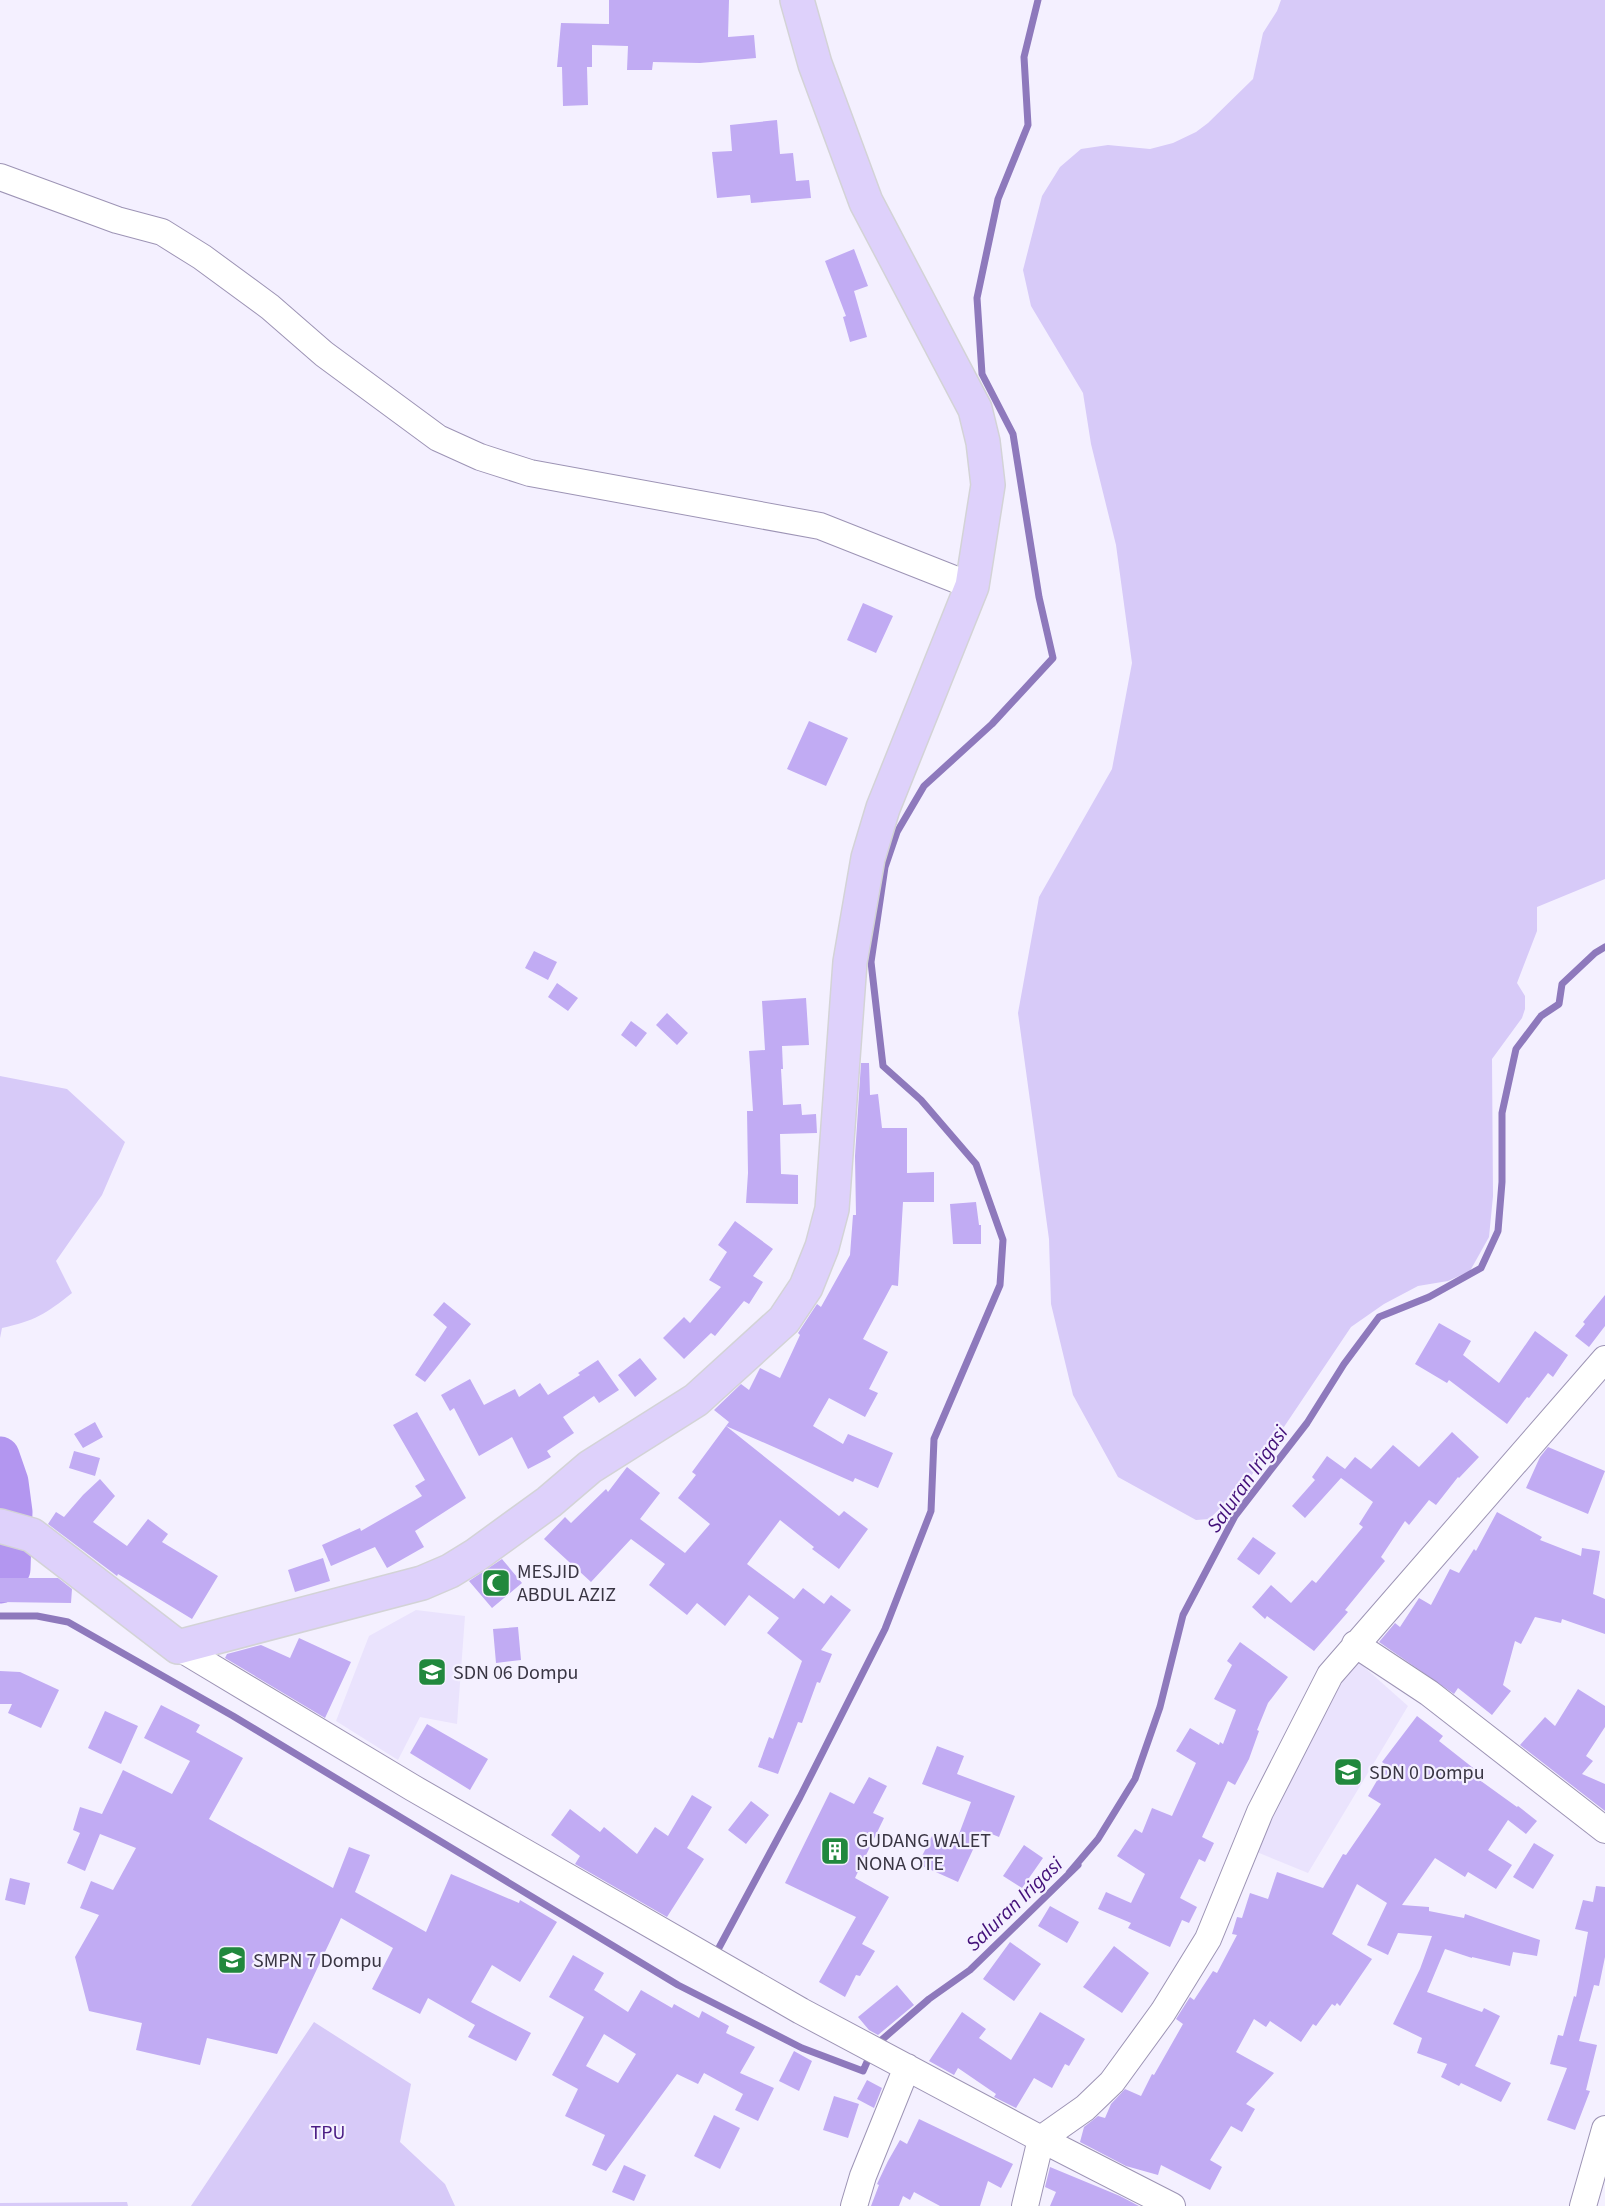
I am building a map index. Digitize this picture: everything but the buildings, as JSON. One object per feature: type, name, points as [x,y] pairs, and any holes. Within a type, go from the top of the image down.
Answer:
[{"type":"main road","points":[[11,1529],[178,1647],[422,1583],[450,1571],[476,1555],[549,1502],[590,1467],[696,1400],[784,1320],[806,1287],[822,1247],[832,1209],[850,962],[868,858],[883,808],[972,586],[988,485],[983,442],[975,409],[866,202],[815,64],[797,0]]},
{"type":"street","points":[[0,177],[117,219],[162,232],[202,257],[262,301],[324,354],[438,438],[480,457],[530,473],[820,526],[972,586]]},
{"type":"street","points":[[1025,2206],[1041,2139],[1085,2108],[1112,2082],[1163,2012],[1208,1939],[1260,1812],[1330,1675],[1605,1359]]},
{"type":"street","points":[[1355,1644],[1429,1693],[1605,1830]]},
{"type":"street","points":[[178,1647],[413,1788],[770,1994],[1171,2206]]},
{"type":"street","points":[[854,2206],[863,2176],[907,2067]]},
{"type":"street","points":[[1583,2206],[1605,2128]]},
{"type":"shaded area","points":[[416,1610],[465,1616],[457,1724],[420,1717],[398,1760],[336,1721],[369,1636]]},
{"type":"shaded area","points":[[1354,1658],[1408,1706],[1308,1873],[1247,1848]]},
{"type":"green space","points":[[1281,0],[1605,0],[1605,879],[1537,907],[1537,931],[1517,983],[1525,996],[1525,1009],[1522,1018],[1492,1059],[1493,1196],[1489,1237],[1470,1271],[1448,1281],[1418,1286],[1384,1304],[1351,1327],[1245,1485],[1209,1519],[1196,1520],[1118,1477],[1073,1395],[1051,1304],[1049,1239],[1018,1013],[1039,897],[1112,769],[1132,663],[1116,545],[1091,444],[1083,393],[1031,306],[1023,270],[1042,196],[1060,167],[1081,149],[1108,145],[1150,149],[1173,143],[1196,132],[1208,123],[1253,79],[1263,33]]},
{"type":"green space","points":[[0,1076],[67,1089],[125,1142],[102,1195],[56,1261],[72,1293],[39,1316],[2,1328],[0,1338]]},
{"type":"green space","name":"TPU","points":[[314,2022],[411,2084],[400,2142],[445,2184],[455,2206],[191,2206]]},
{"type":"green space","points":[[127,2202],[128,2206],[0,2206],[0,2203]]},
{"type":"waterway","points":[[714,1957],[800,1797],[885,1629],[931,1511],[934,1439],[1000,1285],[1003,1240],[976,1164],[921,1100],[883,1066],[871,962],[885,867],[897,832],[924,786],[992,724],[1053,658],[1039,597],[1013,434],[982,374],[977,298],[998,199],[1028,125],[1024,57],[1038,0]]},
{"type":"waterway","name":"Saluran Irigasi","points":[[877,2044],[929,1999],[970,1970],[1078,1865],[1069,1873],[1098,1839],[1135,1779],[1160,1707],[1183,1615],[1235,1516],[1307,1423],[1344,1364],[1379,1317],[1429,1297],[1481,1268],[1498,1231],[1502,1182],[1502,1113],[1516,1049],[1541,1016],[1559,1004],[1562,984],[1595,953],[1605,947]]},
{"type":"waterway","points":[[0,1456],[9,1482],[13,1512],[11,1569],[0,1584]]},
{"type":"waterway","points":[[0,1616],[37,1616],[68,1622],[233,1716],[678,1985],[802,2048],[863,2071],[871,2053]]},
{"type":"place","name":"MESJID ABDUL AZIZ","points":[[496,1583]]},
{"type":"place","name":"SDN 06 Dompu","points":[[432,1672]]},
{"type":"place","name":"SDN 0 Dompu","points":[[1348,1772]]},
{"type":"place","name":"GUDANG WALET NONA OTE","points":[[835,1851]]},
{"type":"place","name":"SMPN 7 Dompu","points":[[232,1960]]}]
